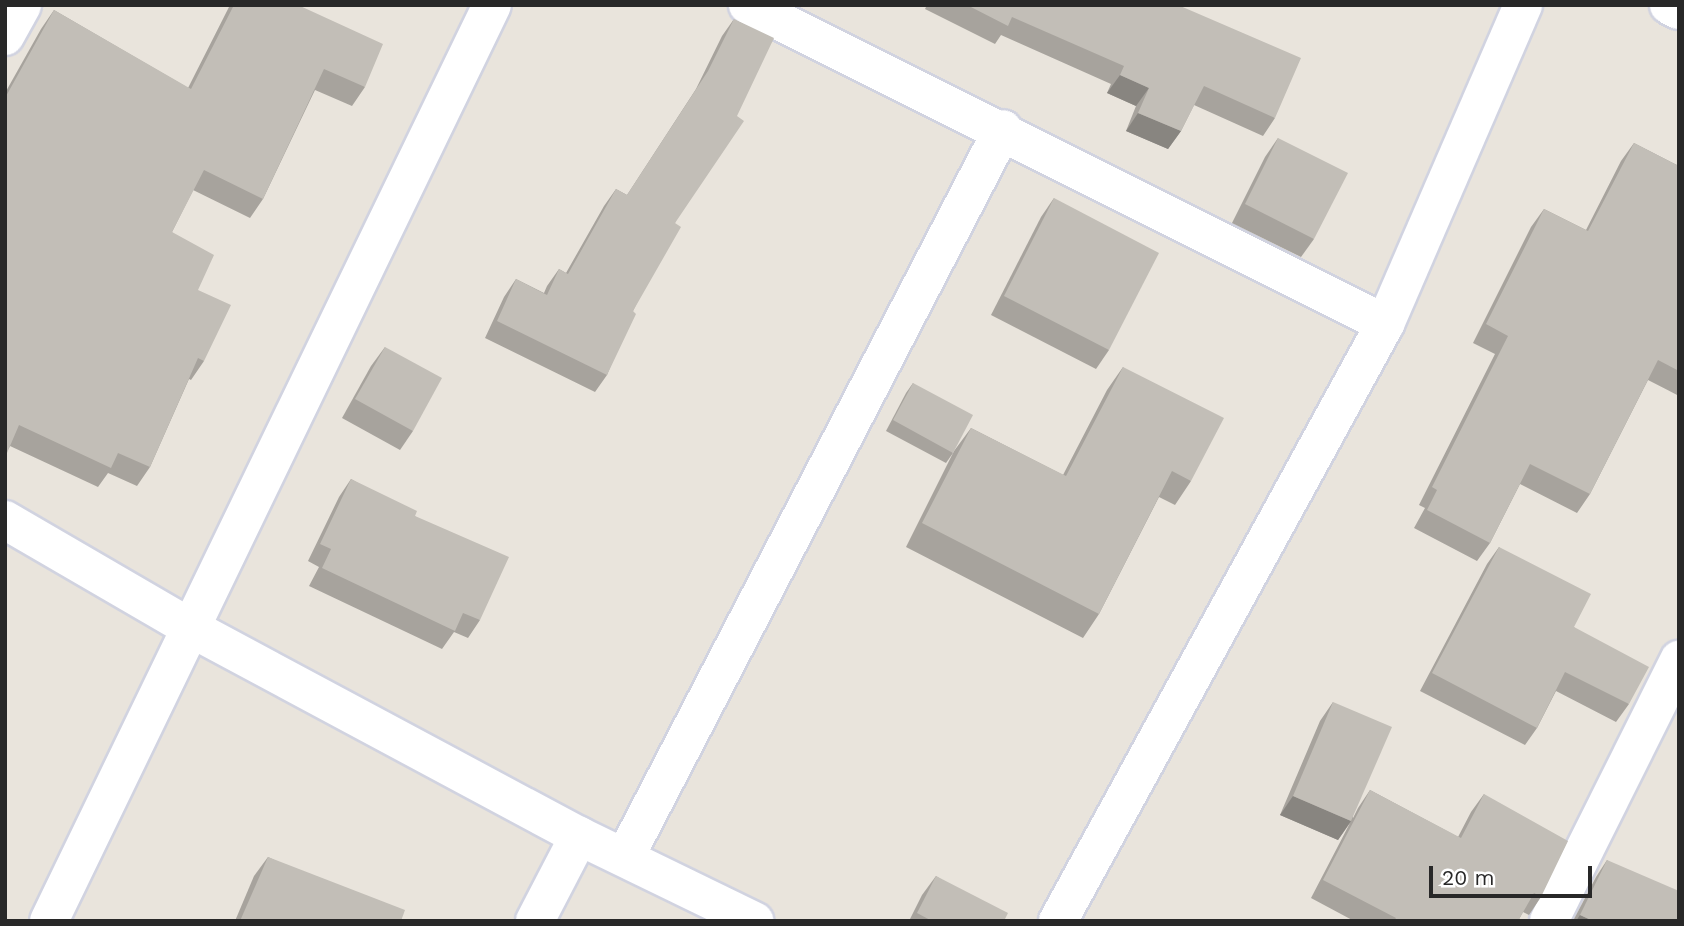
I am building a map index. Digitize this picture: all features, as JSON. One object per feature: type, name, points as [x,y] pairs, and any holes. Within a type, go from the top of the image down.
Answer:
[{"type":"street","points":[[5,36],[22,5]]},
{"type":"street","points":[[49,921],[492,5]]},
{"type":"street","points":[[748,5],[1003,129],[1385,324]]},
{"type":"street","points":[[1058,921],[1385,324],[1523,5]]},
{"type":"street","points":[[1669,5],[1679,10]]},
{"type":"street","points":[[625,857],[1003,129]]},
{"type":"street","points":[[5,520],[190,627],[579,836],[754,921]]},
{"type":"street","points":[[1549,921],[1679,660]]},
{"type":"street","points":[[535,921],[579,836]]},
{"type":"building","points":[[234,5],[298,5],[383,44],[365,87],[324,69],[263,199],[204,170],[172,232],[214,255],[198,290],[231,305],[204,361],[198,358],[150,467],[118,453],[111,468],[19,425],[5,453],[5,98],[54,10],[191,89]]},
{"type":"building","points":[[967,5],[1178,5],[1301,58],[1275,118],[1204,86],[1181,131],[1138,113],[1149,88],[1120,75],[1124,66],[1012,17],[1008,26]]},
{"type":"building","points":[[734,19],[774,38],[737,116],[744,121],[675,223],[681,227],[633,311],[636,314],[607,375],[497,321],[516,279],[547,295],[559,269],[568,274],[616,189],[627,195],[708,71]]},
{"type":"building","points":[[1278,138],[1348,173],[1314,239],[1245,204]]},
{"type":"building","points":[[1634,143],[1679,166],[1679,371],[1658,360],[1590,494],[1530,464],[1490,543],[1427,510],[1437,490],[1432,487],[1508,336],[1486,324],[1544,209],[1588,231]]},
{"type":"building","points":[[1054,198],[1159,253],[1109,350],[1004,296]]},
{"type":"building","points":[[385,347],[442,378],[413,431],[355,399]]},
{"type":"building","points":[[1123,367],[1224,418],[1191,481],[1172,471],[1099,614],[922,523],[971,428],[1066,476]]},
{"type":"building","points":[[913,383],[973,415],[953,453],[893,420]]},
{"type":"building","points":[[351,479],[417,511],[415,516],[509,557],[480,620],[463,613],[455,631],[322,568],[331,549],[320,544]]},
{"type":"building","points":[[1499,547],[1591,594],[1574,627],[1649,667],[1629,704],[1565,672],[1537,728],[1432,673]]},
{"type":"building","points":[[1333,702],[1392,727],[1351,821],[1293,796]]},
{"type":"building","points":[[1370,790],[1461,838],[1484,794],[1568,841],[1541,897],[1534,893],[1518,921],[1394,921],[1396,918],[1323,880]]},
{"type":"building","points":[[268,857],[405,910],[401,921],[240,921]]},
{"type":"building","points":[[1607,860],[1679,891],[1679,921],[1593,921],[1580,915]]},
{"type":"building","points":[[936,876],[1008,913],[1004,921],[932,921],[917,913]]}]
